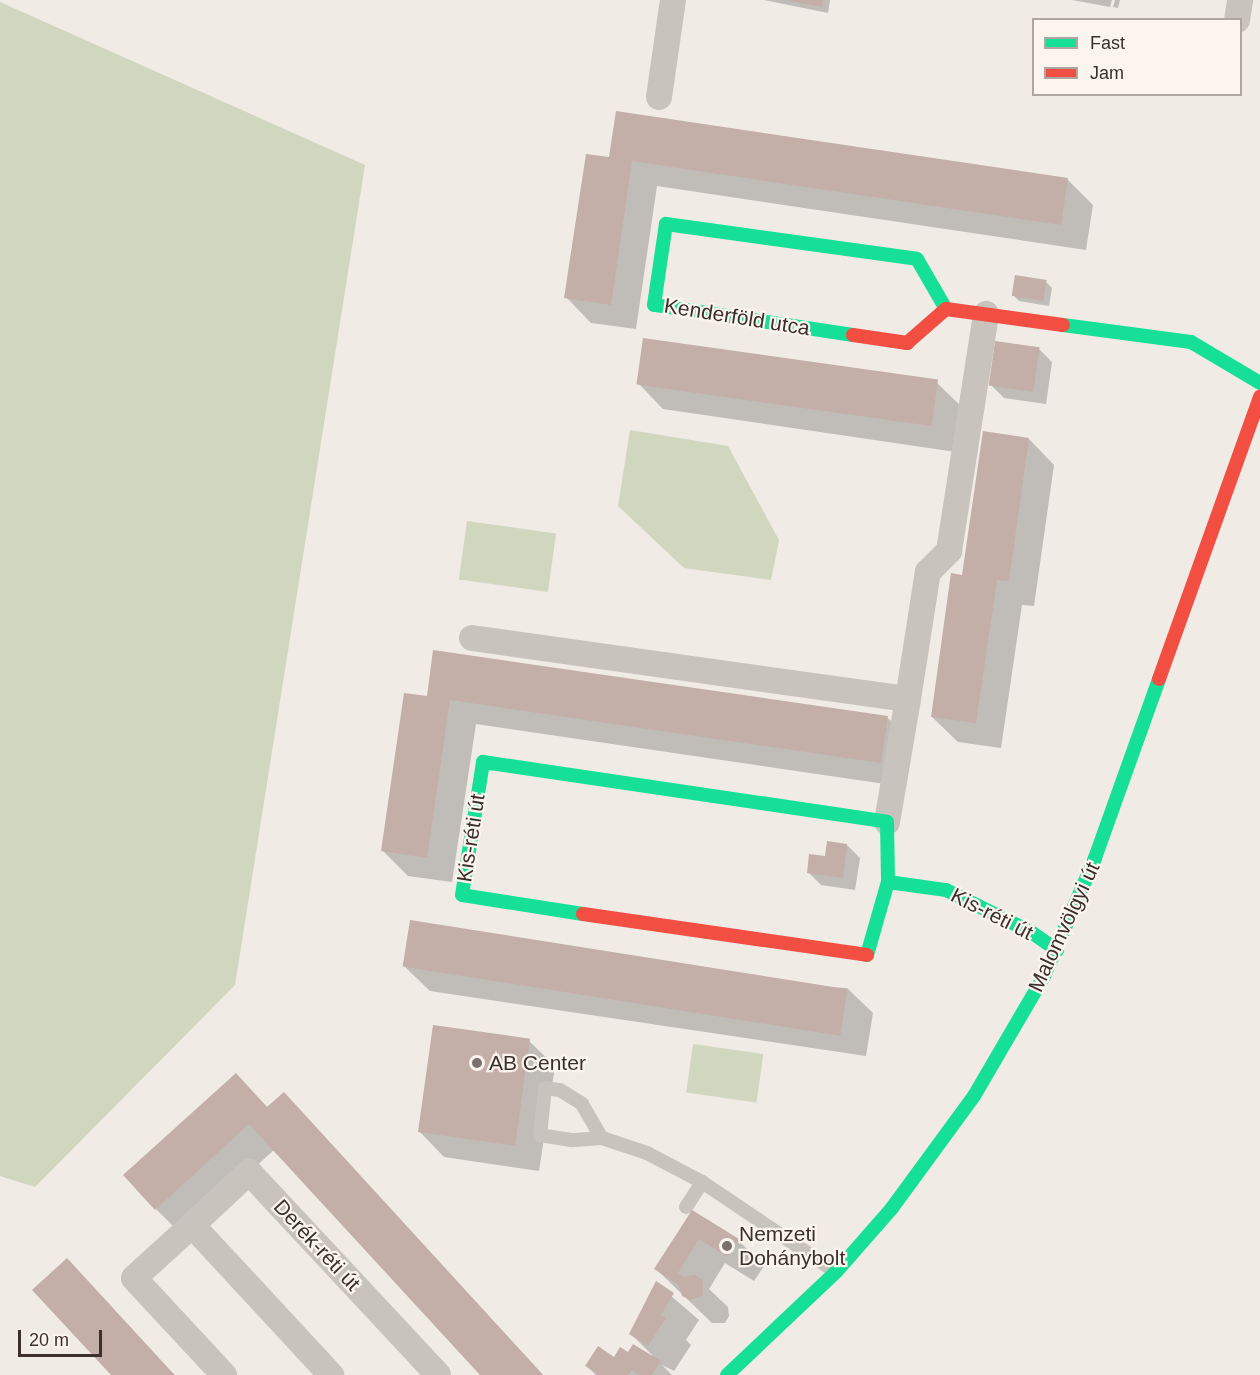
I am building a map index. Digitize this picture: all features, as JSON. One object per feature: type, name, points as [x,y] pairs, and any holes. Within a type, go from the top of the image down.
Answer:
[{"type":"street","points":[[659,97],[673,0]]},
{"type":"street","points":[[1237,18],[1240,0]]},
{"type":"street","name":"Kenderföld utca","points":[[666,224],[917,259],[946,309],[907,343],[654,305],[666,224]]},
{"type":"street","points":[[946,309],[1191,342],[1260,382]]},
{"type":"street","points":[[887,822],[928,572],[948,551],[986,363],[986,314]]},
{"type":"street","name":"Malomvölgyi út","points":[[728,1375],[836,1272],[892,1208],[974,1096],[1056,950],[1095,858],[1260,396]]},
{"type":"street","points":[[472,638],[908,699]]},
{"type":"street","name":"Kis-réti út","points":[[483,762],[887,822],[888,882],[866,957],[462,895],[483,762]]},
{"type":"street","name":"Kis-réti út","points":[[888,882],[945,890],[1031,932],[1056,950]]},
{"type":"street","name":"Derék-réti út","points":[[224,1375],[134,1278],[249,1172],[438,1375]]},
{"type":"street","points":[[192,1225],[331,1375]]},
{"type":"lane","points":[[602,1138],[582,1104],[560,1090],[545,1088],[540,1135],[571,1140],[602,1138],[647,1153],[702,1182],[836,1272]]},
{"type":"lane","points":[[686,1207],[702,1182]]},
{"type":"green space","points":[[0,2],[365,165],[235,985],[35,1187],[0,1176]]},
{"type":"green space","points":[[630,430],[728,446],[779,540],[771,580],[684,568],[618,506]]},
{"type":"green space","points":[[467,521],[556,534],[548,592],[459,579]]},
{"type":"green space","points":[[693,1044],[763,1054],[756,1102],[686,1093]]},
{"type":"building","points":[[786,0],[823,0],[822,7]]},
{"type":"building","points":[[616,111],[1068,178],[1061,225],[632,161],[611,305],[564,298],[586,154],[609,157]]},
{"type":"building","points":[[1015,275],[1047,280],[1043,301],[1012,296]]},
{"type":"building","points":[[643,338],[938,379],[932,426],[636,385]]},
{"type":"building","points":[[995,341],[1040,347],[1033,392],[989,386]]},
{"type":"building","points":[[983,431],[1029,438],[1009,581],[997,580],[976,723],[931,717],[951,573],[962,575]]},
{"type":"building","points":[[433,650],[888,716],[881,763],[450,700],[427,858],[381,851],[404,693],[427,696]]},
{"type":"building","points":[[827,841],[847,844],[843,878],[807,873],[809,854],[825,856]]},
{"type":"building","points":[[410,920],[848,989],[840,1036],[403,966]]},
{"type":"building","name":"AB Center","points":[[433,1025],[530,1039],[515,1146],[418,1132]]},
{"type":"building","points":[[236,1073],[267,1107],[284,1092],[543,1375],[480,1375],[249,1124],[155,1210],[123,1175]]},
{"type":"building","points":[[692,1210],[739,1239],[728,1257],[699,1239],[678,1273],[684,1277],[695,1275],[703,1280],[703,1295],[690,1300],[682,1296],[679,1285],[654,1269]]},
{"type":"building","points":[[67,1258],[175,1375],[111,1375],[32,1290]]},
{"type":"building","points":[[656,1281],[674,1293],[661,1315],[666,1318],[648,1346],[629,1334]]},
{"type":"building","points":[[633,1344],[661,1361],[652,1375],[640,1375],[632,1370],[628,1375],[599,1375],[585,1366],[598,1346],[614,1357],[620,1347],[628,1352]]},
{"type":"traffic: fast","points":[[853,335],[654,305],[666,224],[917,259],[946,309]]},
{"type":"traffic: fast","points":[[1063,325],[1191,342],[1260,383]]},
{"type":"traffic: fast","points":[[727,1375],[836,1272],[892,1208],[974,1096],[1044,976],[1095,858],[1159,679]]},
{"type":"traffic: fast","points":[[583,914],[462,895],[483,762],[887,822],[888,882]]},
{"type":"traffic: fast","points":[[867,955],[888,882],[946,890],[1031,932],[1057,950]]},
{"type":"traffic: jam","points":[[853,335],[907,343],[946,309],[1063,325]]},
{"type":"traffic: jam","points":[[1159,679],[1260,397]]},
{"type":"traffic: jam","points":[[583,914],[867,955]]},
{"type":"place","name":"AB Center","points":[[477,1063]]},
{"type":"place","name":"Nemzeti Dohánybolt","points":[[727,1246]]}]
